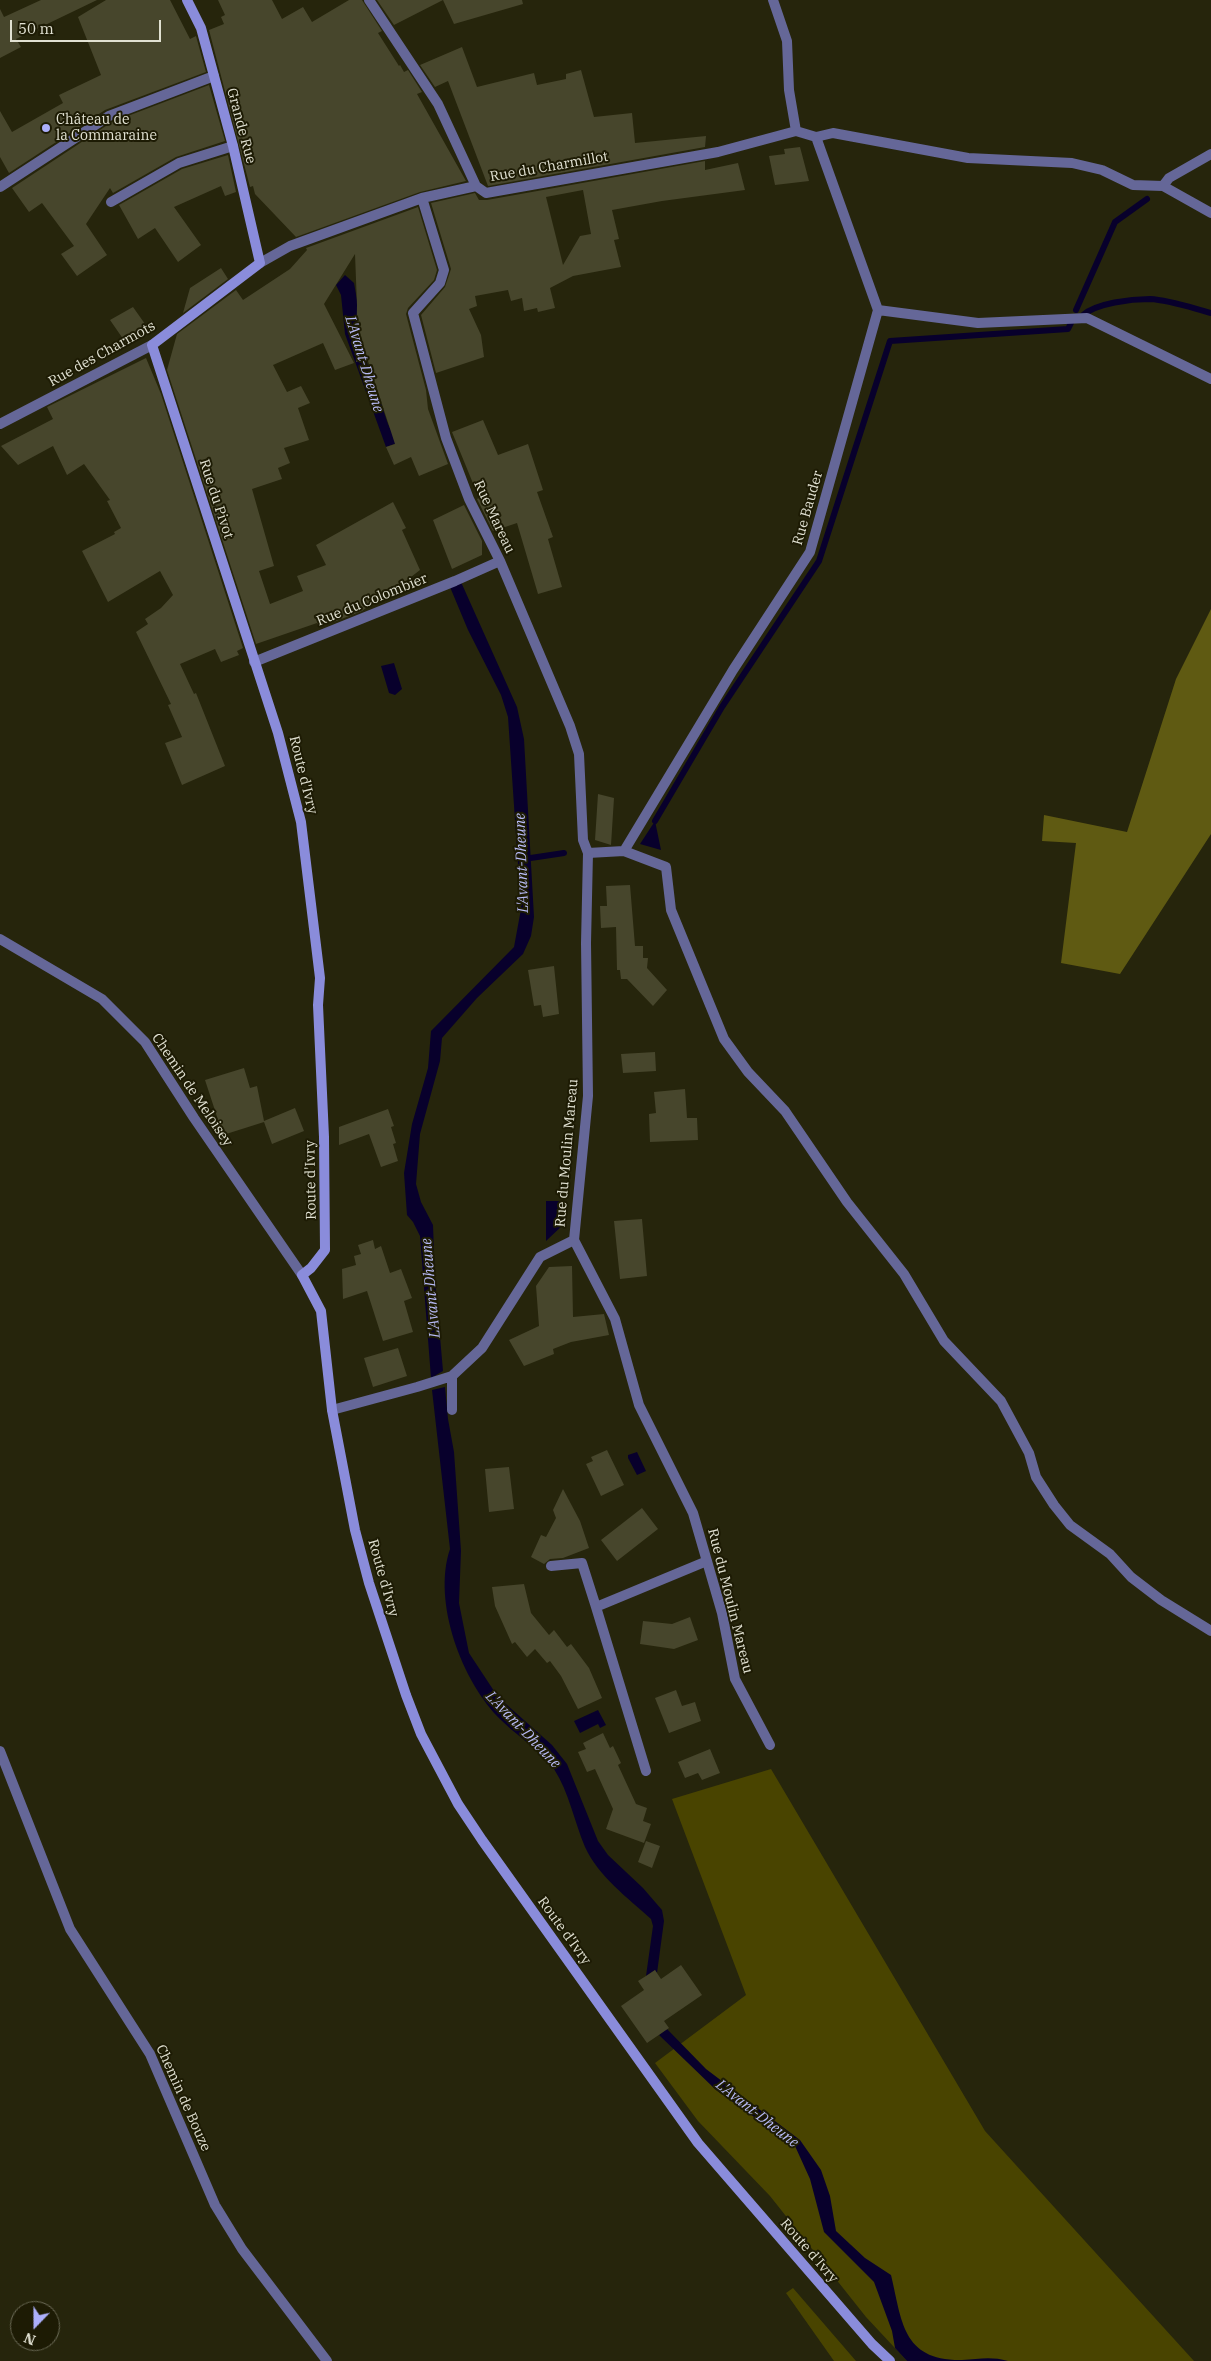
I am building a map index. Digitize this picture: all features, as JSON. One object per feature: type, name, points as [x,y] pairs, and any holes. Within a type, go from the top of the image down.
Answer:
[{"type":"main road","name":"Grande Rue","points":[[187,0],[201,28],[233,146],[260,263]]},
{"type":"main road","name":"Rue des Charmots","points":[[152,345],[260,263]]},
{"type":"main road","name":"Rue du Pivot","points":[[152,345],[254,662]]},
{"type":"main road","name":"Route d'Ivry","points":[[254,662],[278,733],[301,822],[320,978],[318,1005],[324,1138],[325,1250],[312,1268],[302,1275],[321,1311],[332,1410],[355,1530],[369,1583],[406,1695],[421,1734],[458,1804],[698,2143],[872,2344],[890,2361]]},
{"type":"street","points":[[369,0],[438,104],[476,186]]},
{"type":"street","points":[[773,0],[787,41],[789,90],[796,131],[816,136],[833,133],[968,158],[1072,163],[1102,170],[1133,185],[1163,186],[1211,213]]},
{"type":"street","points":[[0,187],[109,116],[214,76]]},
{"type":"street","name":"Rue du Charmillot","points":[[260,263],[290,246],[422,198],[476,186],[486,192],[496,191],[718,152],[796,131]]},
{"type":"street","points":[[816,136],[878,310],[978,323],[1087,318],[1211,379]]},
{"type":"street","points":[[111,202],[178,164],[233,146]]},
{"type":"street","points":[[1163,186],[1169,178],[1211,154]]},
{"type":"street","name":"Rue Mareau","points":[[422,198],[444,270],[440,283],[413,313],[416,328],[446,438],[469,499],[500,561],[570,726],[579,754],[583,840],[588,853]]},
{"type":"street","name":"Rue Bauder","points":[[624,851],[733,670],[810,552],[878,310]]},
{"type":"street","name":"Rue des Charmots","points":[[0,424],[152,345]]},
{"type":"street","name":"Rue du Colombier","points":[[254,662],[500,561]]},
{"type":"street","points":[[588,853],[624,851],[666,868],[671,910],[724,1039],[748,1072],[785,1111],[846,1202],[904,1274],[944,1341],[1001,1401],[1029,1452],[1036,1477],[1054,1506],[1070,1525],[1110,1554],[1131,1577],[1161,1600],[1211,1631]]},
{"type":"street","name":"Rue du Moulin Mareau","points":[[588,853],[586,942],[588,1096],[574,1240],[615,1319],[638,1406],[693,1513],[722,1613],[735,1679],[770,1745]]},
{"type":"street","name":"Chemin de Meloisey","points":[[0,939],[102,999],[145,1042],[194,1118],[302,1275]]},
{"type":"street","points":[[332,1410],[449,1377],[482,1348],[540,1256],[574,1240]]},
{"type":"street","points":[[449,1377],[452,1410]]},
{"type":"street","points":[[596,1606],[707,1561]]},
{"type":"street","points":[[552,1566],[582,1563],[646,1772]]},
{"type":"street","name":"Chemin de Bouze","points":[[0,1752],[70,1929],[150,2054],[215,2205],[242,2249],[327,2361]]},
{"type":"shaded area","points":[[1211,609],[1211,834],[1120,974],[1061,963],[1076,843],[1042,841],[1044,815],[1127,832],[1176,679]]},
{"type":"shaded area","points":[[771,1769],[985,2131],[1194,2361],[907,2361],[866,2317],[770,2196],[698,2121],[655,2063],[746,1995],[672,1799]]},
{"type":"shaded area","points":[[793,2288],[856,2361],[834,2361],[786,2293]]},
{"type":"water","name":"L'Avant-Dheune","points":[[345,275],[354,283],[357,300],[359,340],[388,424],[397,443],[386,447],[345,334],[341,295],[336,285]]},
{"type":"water","name":"L'Avant-Dheune","points":[[461,582],[517,707],[524,739],[534,917],[531,936],[523,954],[477,998],[442,1038],[440,1061],[420,1134],[416,1184],[421,1202],[433,1225],[435,1279],[443,1371],[431,1378],[420,1236],[407,1215],[404,1173],[412,1124],[428,1068],[431,1031],[514,947],[521,909],[508,717],[501,695],[468,630],[450,587]]},
{"type":"water","points":[[394,663],[402,689],[395,695],[389,693],[381,666]]},
{"type":"water","points":[[655,821],[661,850],[640,844]]},
{"type":"water","points":[[546,1201],[566,1201],[564,1224],[546,1241]]},
{"type":"water","name":"L'Avant-Dheune","points":[[445,1387],[454,1452],[461,1551],[459,1603],[469,1653],[498,1697],[552,1745],[567,1764],[598,1841],[608,1855],[643,1888],[662,1910],[664,1921],[657,1973],[655,1970],[646,1976],[653,1926],[651,1919],[614,1886],[598,1868],[585,1847],[568,1797],[554,1769],[544,1757],[501,1720],[487,1704],[474,1685],[454,1640],[445,1593],[445,1570],[450,1549],[432,1390]]},
{"type":"water","points":[[637,1452],[646,1471],[637,1475],[628,1455]]},
{"type":"water","points":[[598,1710],[606,1725],[600,1728],[598,1724],[580,1733],[574,1721]]},
{"type":"water","name":"L'Avant-Dheune","points":[[667,2029],[706,2069],[800,2140],[821,2170],[830,2196],[836,2231],[865,2258],[891,2275],[902,2322],[916,2346],[927,2354],[942,2359],[990,2358],[1008,2361],[907,2361],[895,2348],[892,2331],[874,2282],[824,2232],[810,2179],[795,2146],[716,2090],[659,2035]]},
{"type":"building","points":[[41,0],[97,0],[16,39],[21,47],[0,58],[0,9],[4,17]]},
{"type":"building","points":[[106,0],[170,0],[190,39],[196,36],[206,72],[105,110],[9,173],[0,157],[0,111],[12,132],[63,103],[59,95],[101,75],[78,17]]},
{"type":"building","points":[[218,0],[272,0],[282,19],[303,7],[312,22],[349,0],[362,0],[382,31],[378,33],[399,66],[404,72],[408,70],[422,92],[417,94],[466,181],[420,192],[296,237],[255,194],[253,186],[250,187],[209,30],[224,24],[221,17],[225,15]]},
{"type":"building","points":[[377,0],[443,0],[394,25]]},
{"type":"building","points":[[443,0],[522,0],[523,4],[454,24]]},
{"type":"building","points":[[462,47],[477,87],[534,73],[537,85],[566,79],[566,74],[581,70],[594,117],[632,113],[635,143],[706,136],[705,147],[488,186],[448,81],[435,87],[420,65]]},
{"type":"building","points":[[209,85],[225,141],[176,157],[113,193],[110,188],[86,224],[107,255],[77,276],[61,254],[74,246],[42,203],[29,212],[12,188],[112,122]]},
{"type":"building","points":[[800,147],[809,181],[775,185],[769,156],[785,154],[784,149]]},
{"type":"building","points":[[228,155],[236,192],[225,196],[221,186],[174,207],[201,245],[178,262],[155,228],[138,239],[119,205],[182,169]]},
{"type":"building","points":[[705,161],[705,170],[738,163],[745,190],[612,210],[619,239],[614,240],[621,267],[573,276],[550,288],[555,308],[538,312],[537,308],[524,311],[522,298],[511,301],[508,290],[475,296],[477,306],[469,309],[481,335],[484,357],[436,373],[421,315],[445,287],[451,269],[431,203],[475,193],[479,200]],"holes":[[[583,190],[591,234],[580,236],[563,265],[546,197]]]},
{"type":"building","points":[[418,207],[437,270],[434,280],[408,308],[406,314],[426,390],[428,409],[448,464],[419,476],[411,457],[394,465],[386,447],[395,444],[367,358],[356,362],[357,305],[355,254],[324,304],[354,363],[335,370],[323,343],[273,365],[287,392],[301,386],[310,403],[298,408],[309,440],[284,448],[290,463],[278,468],[282,479],[252,489],[274,566],[259,571],[270,604],[303,591],[297,576],[326,565],[316,545],[393,502],[406,528],[402,530],[420,570],[402,584],[404,591],[386,599],[384,594],[362,611],[331,623],[330,621],[318,626],[317,623],[256,644],[167,370],[177,334],[236,290],[243,300],[290,269],[307,250],[306,248]]},
{"type":"building","points":[[221,268],[228,279],[183,313],[190,288]]},
{"type":"building","points":[[133,307],[150,331],[128,346],[110,320]]},
{"type":"building","points":[[146,358],[161,394],[243,648],[237,651],[239,655],[221,662],[215,649],[180,664],[194,694],[196,693],[225,766],[182,785],[165,743],[182,737],[168,705],[171,704],[136,632],[148,624],[145,619],[161,608],[173,595],[160,571],[108,602],[82,551],[115,534],[114,532],[121,528],[107,501],[110,500],[84,464],[67,475],[53,446],[18,465],[1,446],[53,419],[47,407]]},
{"type":"building","points":[[483,420],[498,455],[528,444],[543,490],[537,492],[553,537],[548,539],[562,587],[538,594],[517,523],[493,531],[477,499],[479,498],[452,432]]},
{"type":"building","points":[[464,505],[482,541],[482,555],[452,569],[433,520]]},
{"type":"building","points":[[598,794],[614,798],[611,845],[595,840]]},
{"type":"building","points":[[630,885],[635,946],[643,946],[643,958],[648,958],[647,968],[667,990],[653,1006],[627,979],[621,979],[620,970],[617,970],[616,927],[601,928],[600,906],[607,906],[606,886]]},
{"type":"building","points":[[554,966],[559,1014],[543,1017],[541,1005],[534,1006],[528,970]]},
{"type":"building","points":[[655,1052],[656,1071],[623,1073],[621,1054]]},
{"type":"building","points":[[244,1068],[250,1088],[257,1086],[264,1121],[295,1108],[304,1131],[272,1144],[264,1122],[223,1135],[205,1080]]},
{"type":"building","points":[[685,1089],[687,1118],[697,1118],[698,1140],[650,1142],[649,1114],[656,1113],[654,1092]]},
{"type":"building","points":[[388,1109],[394,1126],[391,1127],[396,1143],[393,1144],[398,1161],[381,1167],[369,1134],[339,1145],[339,1127]]},
{"type":"building","points":[[642,1219],[647,1276],[620,1279],[614,1221]]},
{"type":"building","points":[[373,1240],[375,1249],[381,1246],[390,1273],[401,1269],[412,1298],[404,1301],[413,1332],[383,1341],[367,1291],[343,1299],[342,1269],[356,1265],[354,1256],[361,1254],[358,1245]]},
{"type":"building","points":[[572,1266],[573,1317],[604,1314],[609,1335],[571,1342],[553,1349],[554,1354],[524,1366],[509,1340],[539,1326],[536,1286],[549,1267]]},
{"type":"building","points":[[398,1348],[407,1376],[373,1387],[364,1358]]},
{"type":"building","points":[[607,1450],[624,1485],[601,1496],[586,1464],[593,1461],[591,1457]]},
{"type":"building","points":[[509,1467],[514,1509],[489,1512],[485,1469]]},
{"type":"building","points":[[563,1489],[580,1521],[589,1548],[563,1558],[550,1559],[544,1564],[531,1557],[541,1535],[546,1537],[556,1518],[553,1510]]},
{"type":"building","points":[[642,1508],[658,1529],[617,1561],[601,1540]]},
{"type":"building","points":[[524,1584],[531,1613],[549,1635],[554,1630],[567,1647],[571,1644],[589,1668],[602,1698],[578,1709],[561,1676],[550,1661],[547,1663],[535,1649],[527,1657],[515,1642],[512,1644],[495,1606],[492,1587]]},
{"type":"building","points":[[690,1617],[698,1640],[674,1649],[640,1644],[643,1621],[672,1624]]},
{"type":"building","points":[[676,1690],[682,1706],[695,1702],[701,1721],[669,1733],[655,1698]]},
{"type":"building","points":[[603,1733],[610,1748],[613,1746],[621,1763],[618,1765],[636,1804],[647,1808],[643,1821],[651,1824],[644,1843],[606,1829],[613,1809],[595,1769],[587,1772],[578,1752],[586,1749],[583,1743]]},
{"type":"building","points":[[710,1749],[720,1773],[702,1780],[698,1773],[685,1778],[678,1762]]},
{"type":"building","points":[[646,1841],[660,1846],[652,1868],[638,1862]]},
{"type":"building","points":[[681,1965],[702,1995],[664,2021],[669,2028],[647,2043],[621,2006],[644,1990],[638,1981],[655,1970],[661,1979]]},
{"type":"waterway","points":[[1076,310],[1115,222],[1147,199]]},
{"type":"waterway","points":[[1083,315],[1105,305],[1150,299],[1211,313]]},
{"type":"waterway","points":[[655,821],[722,707],[819,561],[890,341],[1068,329],[1071,323]]},
{"type":"waterway","name":"L'Avant-Dheune","points":[[524,859],[564,853]]},
{"type":"place","name":"Château de la Commaraine","points":[[46,128]]}]
